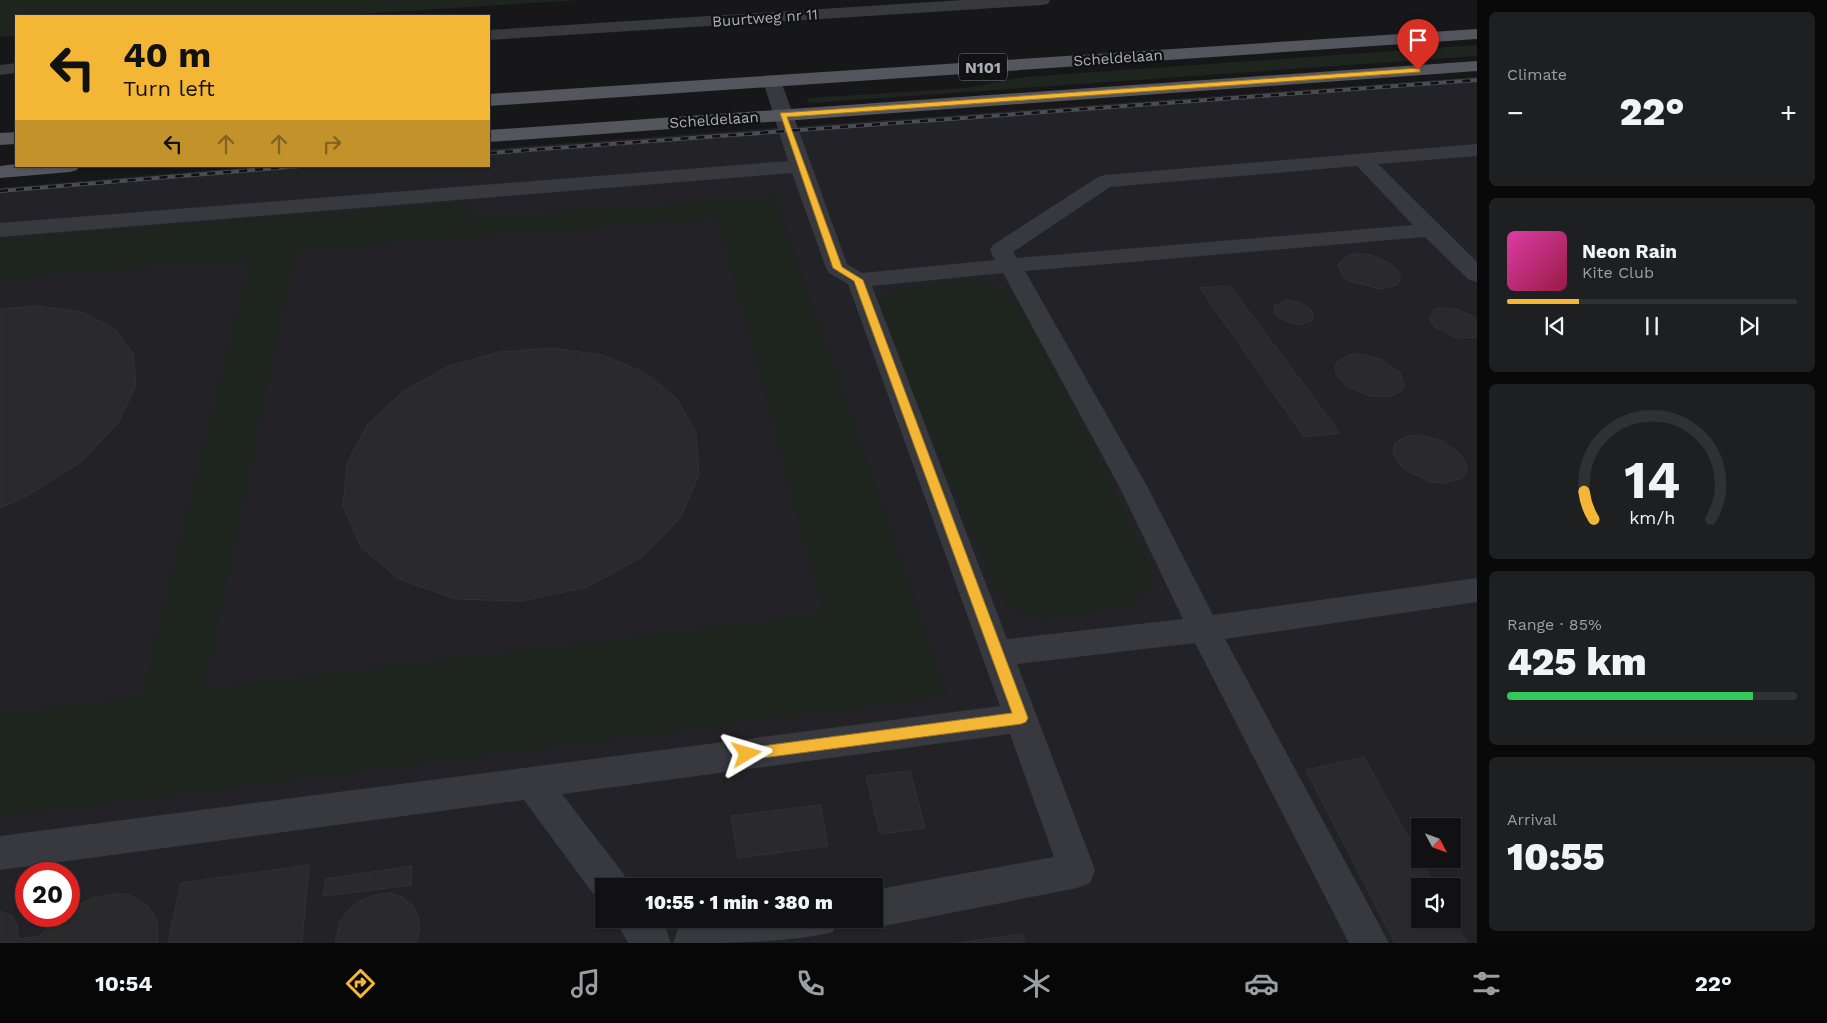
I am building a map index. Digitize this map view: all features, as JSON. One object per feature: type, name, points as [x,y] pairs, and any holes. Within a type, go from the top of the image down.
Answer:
[{"type":"main road","name":"Scheldelaan","points":[[490,100],[1477,34]]},
{"type":"main road","name":"Scheldelaan","points":[[490,136],[1477,66]]},
{"type":"main road","points":[[0,139],[15,138]]},
{"type":"main road","points":[[0,172],[58,167]]},
{"type":"lane","name":"Buurtweg nr 11","points":[[490,35],[1042,0]]},
{"type":"lane","points":[[0,70],[15,68]]},
{"type":"lane","points":[[772,81],[782,115],[838,268],[858,280],[1010,265],[1430,230]]},
{"type":"lane","points":[[1370,943],[1204,629],[1133,486],[1001,250],[1105,181],[1477,150]]},
{"type":"lane","points":[[1362,160],[1477,275]]},
{"type":"lane","points":[[0,230],[800,166]]},
{"type":"lane","points":[[858,280],[1076,870],[883,907]]},
{"type":"lane","points":[[997,653],[1204,629],[1477,590]]},
{"type":"lane","points":[[0,853],[1021,718]]},
{"type":"lane","points":[[532,782],[604,878]]},
{"type":"lane","points":[[641,928],[652,943]]},
{"type":"lane","points":[[692,943],[772,928]]},
{"type":"shaded area","points":[[0,0],[580,0],[343,15],[15,15],[15,36],[0,37]]},
{"type":"shaded area","points":[[1477,45],[1477,56],[811,103],[806,101],[809,98],[966,88],[1025,77]]},
{"type":"shaded area","points":[[1477,77],[1477,943],[0,943],[0,188],[247,167],[490,167],[490,149]]},
{"type":"shaded area","points":[[775,197],[948,696],[0,817],[0,714],[142,697],[251,259],[0,279],[0,239],[469,202],[466,219]],"holes":[[[718,218],[824,614],[204,689],[295,250]]]},
{"type":"shaded area","points":[[976,281],[1001,290],[1022,307],[1150,568],[1154,582],[1131,606],[1044,619],[1025,617],[1010,608],[998,593],[877,308],[883,296],[909,287]]},
{"type":"building","points":[[1352,254],[1371,255],[1390,263],[1400,275],[1397,285],[1381,289],[1350,281],[1343,276],[1338,265],[1345,257]]},
{"type":"building","points":[[1230,286],[1340,433],[1304,437],[1200,288]]},
{"type":"building","points":[[1287,300],[1301,303],[1310,309],[1313,313],[1313,320],[1298,325],[1279,318],[1275,314],[1274,306]]},
{"type":"building","points":[[37,306],[81,312],[114,328],[133,353],[136,385],[118,423],[81,462],[25,497],[0,508],[0,309]]},
{"type":"building","points":[[1440,308],[1456,309],[1472,316],[1477,320],[1477,337],[1457,338],[1435,327],[1429,318],[1434,310]]},
{"type":"building","points":[[552,348],[601,355],[644,372],[677,399],[696,433],[699,475],[680,518],[642,557],[587,587],[521,601],[456,599],[399,579],[361,547],[343,506],[347,463],[368,424],[404,391],[449,366],[499,352]]},
{"type":"building","points":[[1360,354],[1382,360],[1400,373],[1404,387],[1392,396],[1370,396],[1349,387],[1341,381],[1336,374],[1337,362],[1350,355]]},
{"type":"building","points":[[1419,435],[1442,441],[1461,455],[1466,464],[1467,472],[1462,478],[1444,483],[1431,482],[1409,472],[1400,465],[1393,450],[1395,443],[1408,436]]},
{"type":"building","points":[[1364,757],[1411,842],[1411,868],[1425,868],[1431,878],[1411,878],[1411,928],[1458,928],[1467,943],[1395,943],[1306,770]]},
{"type":"building","points":[[910,771],[925,828],[880,834],[866,776]]},
{"type":"building","points":[[820,805],[828,846],[738,858],[731,816]]},
{"type":"building","points":[[309,865],[302,943],[168,943],[181,883]]},
{"type":"building","points":[[412,866],[411,885],[323,896],[326,879]]},
{"type":"building","points":[[390,893],[402,897],[412,905],[418,916],[420,930],[416,943],[335,943],[340,922],[349,910],[361,900]]},
{"type":"building","points":[[115,894],[129,895],[148,906],[157,921],[158,943],[0,943],[0,911],[12,916],[15,921],[15,927],[17,927],[18,939],[40,936],[49,927],[80,927],[80,904],[96,897]]},
{"type":"building","points":[[1022,934],[1025,943],[957,943]]},
{"type":"railway","points":[[490,153],[1477,80]]},
{"type":"railway","points":[[0,191],[289,167]]},
{"type":"route","points":[[747,754],[1021,718],[858,280],[838,268],[782,115],[1418,70]]}]
